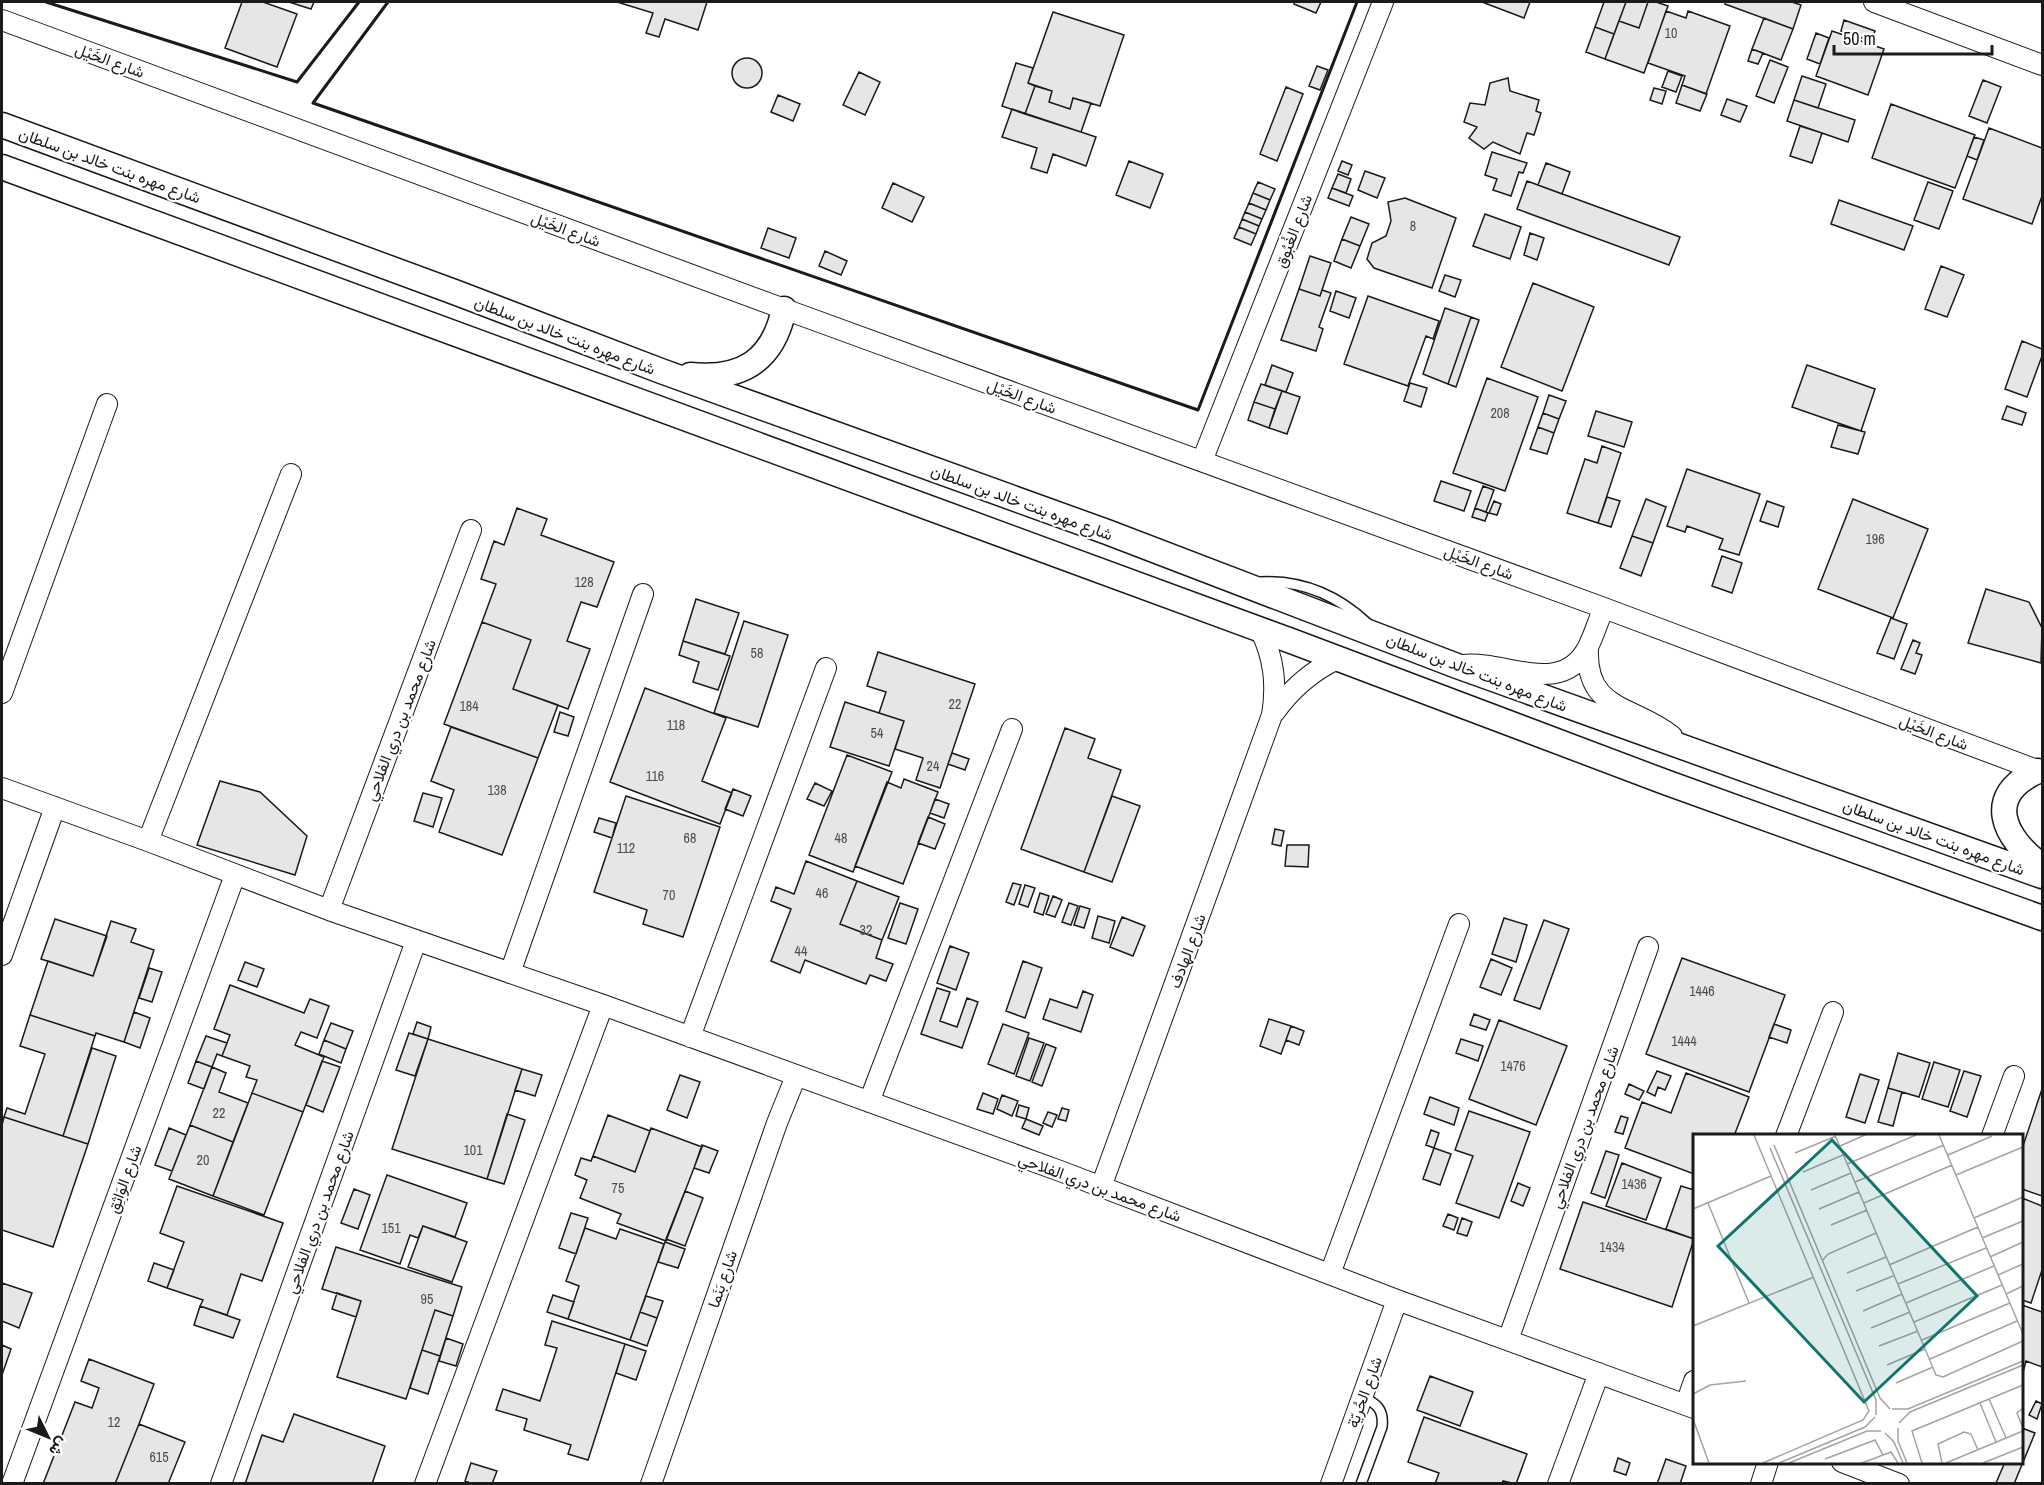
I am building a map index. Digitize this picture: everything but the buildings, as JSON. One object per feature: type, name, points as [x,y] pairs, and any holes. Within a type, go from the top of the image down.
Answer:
[{"type":"street","name":"شارع الغُبُوق","points":[[1202,461],[1383,2]]},
{"type":"street","points":[[1874,2],[2043,65]]},
{"type":"street","name":"شارع الخَيْل","points":[[2,20],[784,309],[1604,608],[2041,772]]},
{"type":"street","name":"شارع مهره بنت خالد بن سلطان","points":[[2,124],[457,293],[661,372],[1107,532],[1457,666],[2043,876]]},
{"type":"street","points":[[2,167],[415,317],[1665,782],[2043,918]]},
{"type":"street","points":[[661,372],[724,376],[742,370],[758,360],[771,345],[780,328],[784,309]]},
{"type":"street","points":[[2,693],[107,404]]},
{"type":"street","points":[[148,841],[291,474]]},
{"type":"street","name":"شارع محمد بن دري الفلاحي","points":[[329,910],[471,530]]},
{"type":"street","points":[[510,973],[643,594]]},
{"type":"street","points":[[1457,666],[1484,664],[1539,675],[1551,675],[1572,666],[1588,648],[1604,608]]},
{"type":"street","name":"شارع الهادف","points":[[1101,1187],[1272,715],[1275,698],[1273,663],[1260,630]]},
{"type":"street","points":[[1588,648],[1589,672],[1599,693],[1617,708],[1669,733],[1686,749]]},
{"type":"street","name":"شارع الهادف","points":[[1272,715],[1300,682],[1337,659]]},
{"type":"street","points":[[690,1037],[826,668]]},
{"type":"street","points":[[869,1102],[1012,729]]},
{"type":"street","points":[[2041,772],[2023,777],[2011,789],[2005,804],[2004,821],[2022,849],[2043,866]]},
{"type":"street","name":"شارع محمد بن دري الفلاحي","points":[[2,788],[329,910],[603,1005],[869,1102],[1101,1187],[1396,1300],[1690,1406],[1693,1391]]},
{"type":"street","points":[[2,954],[55,807]]},
{"type":"street","name":"شارع الوَاثِق","points":[[12,1484],[236,875]]},
{"type":"street","points":[[1330,1274],[1459,924]]},
{"type":"street","name":"شارع محمد بن دري الفلاحي","points":[[221,1484],[416,941]]},
{"type":"street","name":"شارع محمد بن دري الفلاحي","points":[[1508,1340],[1648,947]]},
{"type":"street","points":[[425,1484],[603,1005]]},
{"type":"street","points":[[1787,1134],[1833,1011]]},
{"type":"street","name":"شارع بَنَما","points":[[651,1484],[777,1123],[796,1076]]},
{"type":"street","points":[[1993,1134],[2014,1076]]},
{"type":"street","name":"شارع الحُريّة","points":[[1331,1484],[1396,1300]]},
{"type":"street","points":[[1558,1484],[1599,1373]]},
{"type":"street","points":[[1761,1484],[1767,1464]]},
{"type":"street","points":[[1852,1464],[1867,1467],[1899,1484]]},
{"type":"lane","points":[[1361,1484],[1383,1419],[1378,1406],[1362,1397]]},
{"type":"wall","points":[[46,2],[297,82],[359,2]]},
{"type":"wall","points":[[388,2],[313,103],[1198,410],[1357,2]]}]
